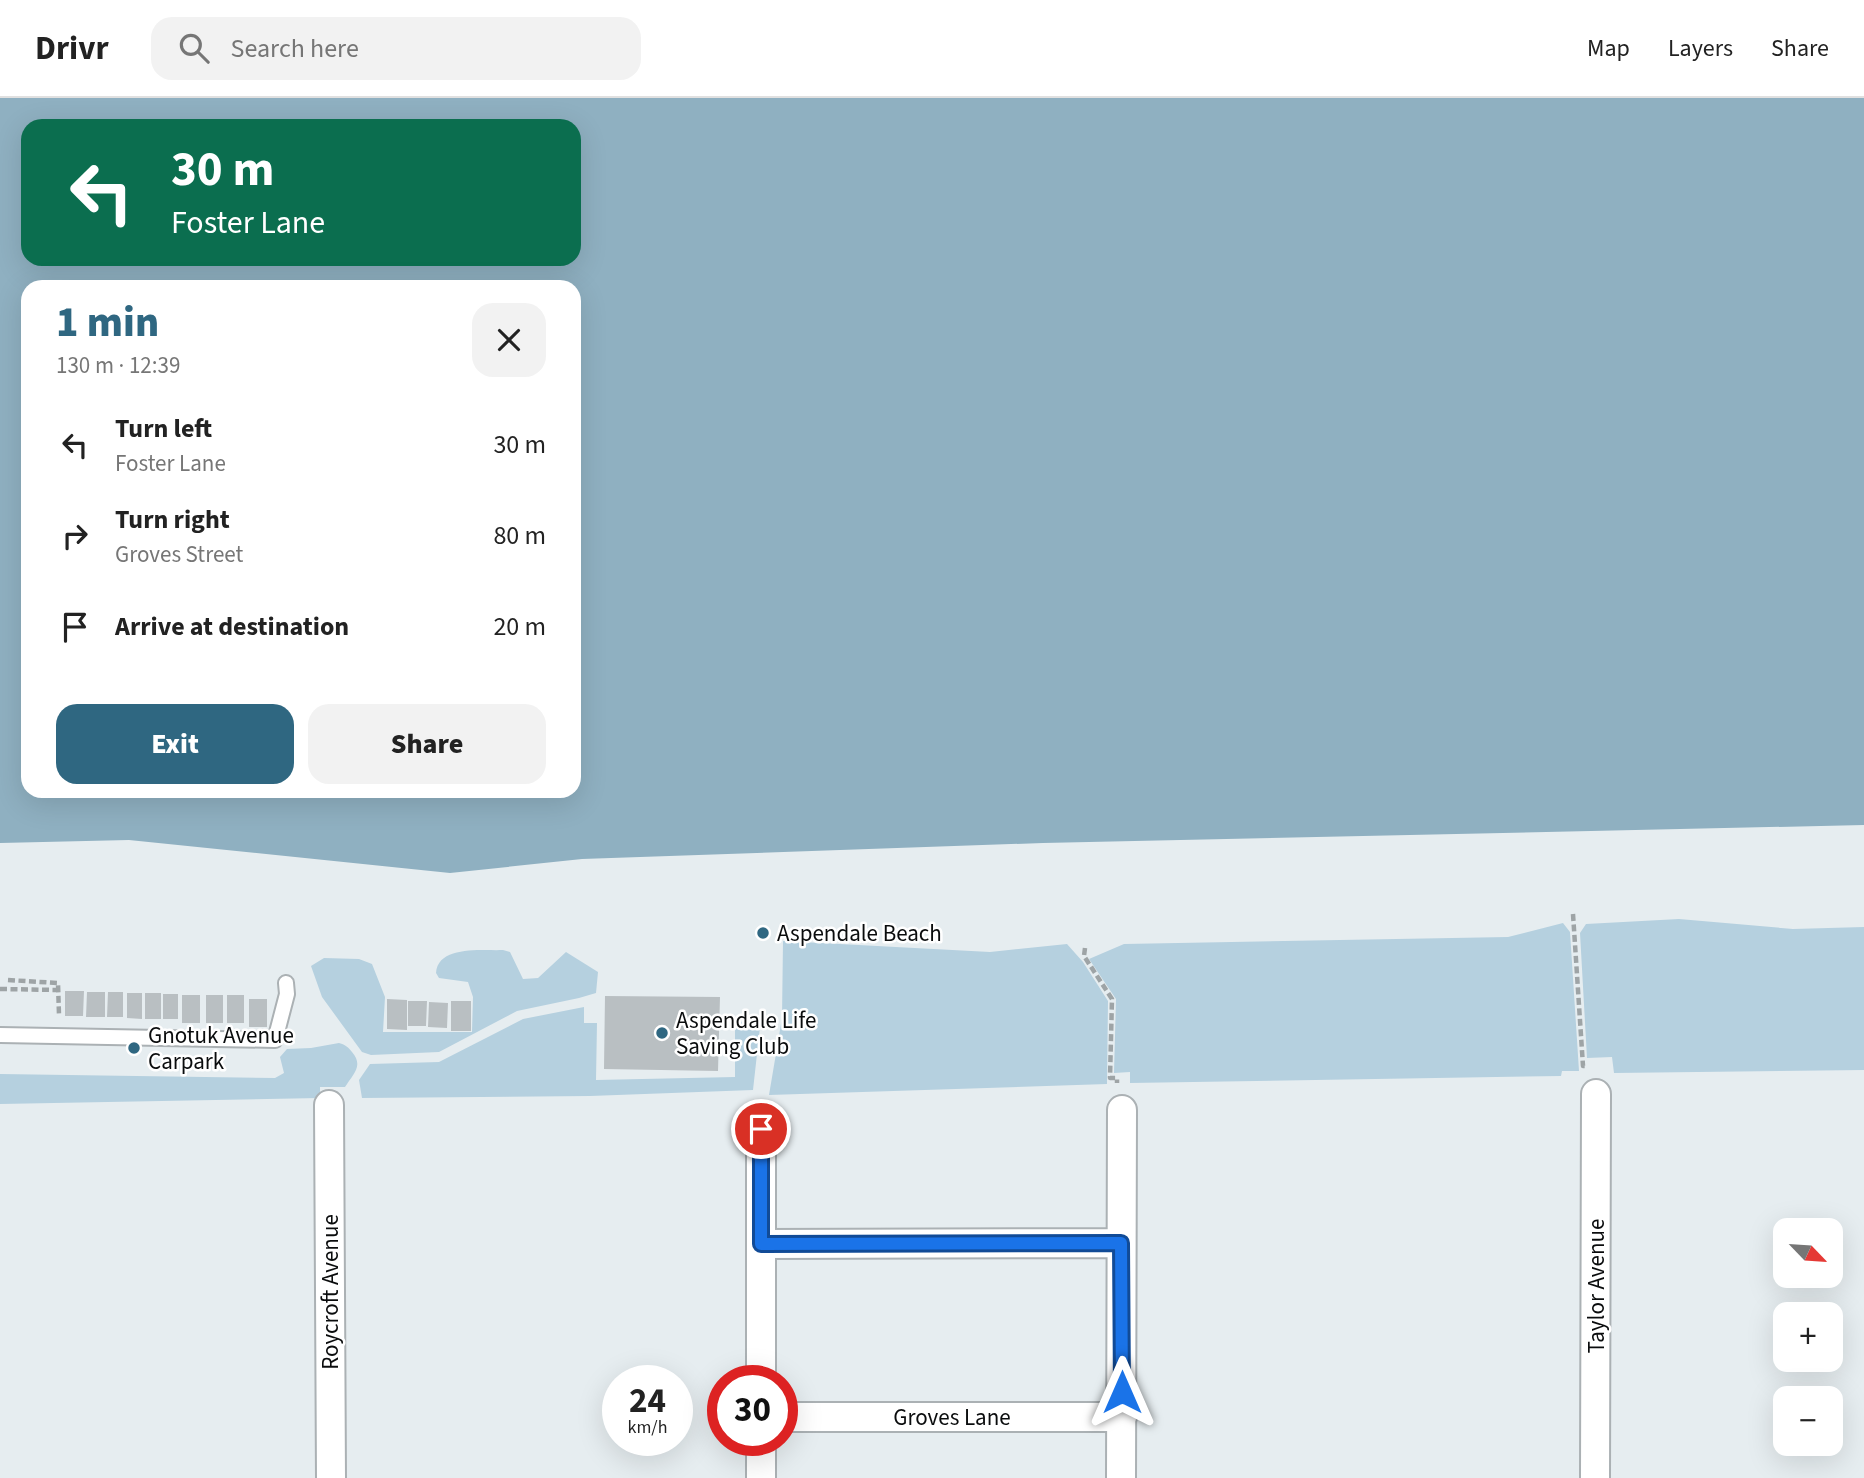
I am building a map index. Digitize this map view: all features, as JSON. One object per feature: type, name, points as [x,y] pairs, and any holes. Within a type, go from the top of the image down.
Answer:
[{"type":"street","name":"Taylor Avenue","points":[[1595,1478],[1596,1094]]},
{"type":"street","points":[[1119,1099],[1121,1478]]},
{"type":"street","name":"Roycroft Avenue","points":[[329,1105],[331,1478]]},
{"type":"street","points":[[761,1129],[761,1365]]},
{"type":"street","points":[[761,1244],[1121,1243]]},
{"type":"street","name":"Groves Lane","points":[[798,1418],[1122,1417]]},
{"type":"street","points":[[761,1456],[761,1478]]},
{"type":"lane","points":[[0,1035],[275,1040],[287,994],[286,983]]},
{"type":"path","points":[[1573,914],[1583,1066],[1593,1065]]},
{"type":"path","points":[[1085,948],[1084,956],[1112,999],[1110,1078],[1117,1078],[1119,1099]]},
{"type":"path","points":[[8,980],[58,983],[59,1037]]},
{"type":"path","points":[[0,989],[58,990]]},
{"type":"shaded area","points":[[0,98],[1864,98],[1864,825],[1043,843],[582,859],[450,873],[129,840],[0,843]]},
{"type":"shaded area","points":[[1679,919],[1793,929],[1864,927],[1864,1070],[1614,1073],[1612,1057],[1587,1058],[1580,933],[1586,924]]},
{"type":"shaded area","points":[[1563,923],[1570,932],[1579,1071],[1562,1071],[1561,1076],[1130,1083],[1130,1072],[1114,1073],[1116,999],[1089,959],[1124,944],[1508,937]]},
{"type":"shaded area","points":[[783,941],[990,952],[1067,944],[1083,962],[1108,1001],[1107,1084],[769,1095],[782,1018]]},
{"type":"shaded area","points":[[463,951],[510,952],[523,979],[538,978],[566,952],[598,972],[596,993],[517,1011],[439,1052],[371,1055],[362,1052],[322,997],[311,966],[324,958],[359,959],[372,964],[385,997],[383,1032],[472,1032],[473,997],[468,982],[439,978],[436,973],[439,964],[444,958]]},
{"type":"shaded area","points":[[584,1007],[584,1023],[597,1023],[596,1080],[735,1077],[735,1022],[755,1023],[760,1027],[753,1090],[590,1096],[362,1098],[359,1080],[370,1064],[439,1062],[523,1019]]},
{"type":"shaded area","points":[[339,1043],[348,1047],[355,1057],[356,1070],[345,1087],[320,1087],[320,1098],[0,1104],[0,1074],[275,1078],[284,1073],[280,1057],[287,1049]]},
{"type":"building","points":[[65,991],[84,991],[83,1016],[65,1016]]},
{"type":"building","points":[[87,992],[105,992],[105,1017],[86,1017]]},
{"type":"building","points":[[108,992],[123,992],[123,1017],[107,1017]]},
{"type":"building","points":[[127,993],[142,993],[142,1019],[127,1018]]},
{"type":"building","points":[[145,993],[161,993],[161,1019],[145,1019]]},
{"type":"building","points":[[163,994],[178,994],[178,1019],[163,1019]]},
{"type":"building","points":[[182,995],[200,995],[200,1023],[182,1023]]},
{"type":"building","points":[[206,995],[223,995],[223,1023],[206,1023]]},
{"type":"building","points":[[227,995],[244,995],[244,1023],[227,1023]]},
{"type":"building","name":"Aspendale Life Saving Club","points":[[605,996],[720,997],[718,1071],[604,1069]]},
{"type":"building","points":[[249,999],[267,999],[267,1027],[249,1027]]},
{"type":"building","points":[[387,999],[407,1000],[407,1030],[387,1029]]},
{"type":"building","points":[[408,1001],[427,1001],[426,1026],[408,1026]]},
{"type":"building","points":[[451,1001],[471,1001],[471,1031],[451,1031]]},
{"type":"building","points":[[429,1002],[448,1003],[447,1028],[428,1027]]},
{"type":"place","name":"Aspendale Beach","points":[[763,933]]},
{"type":"place","name":"Aspendale Life Saving Club","points":[[662,1033]]},
{"type":"place","name":"Gnotuk Avenue Carpark","points":[[134,1048]]},
{"type":"route","points":[[761,1129],[761,1244],[1121,1243],[1122,1392]]}]
